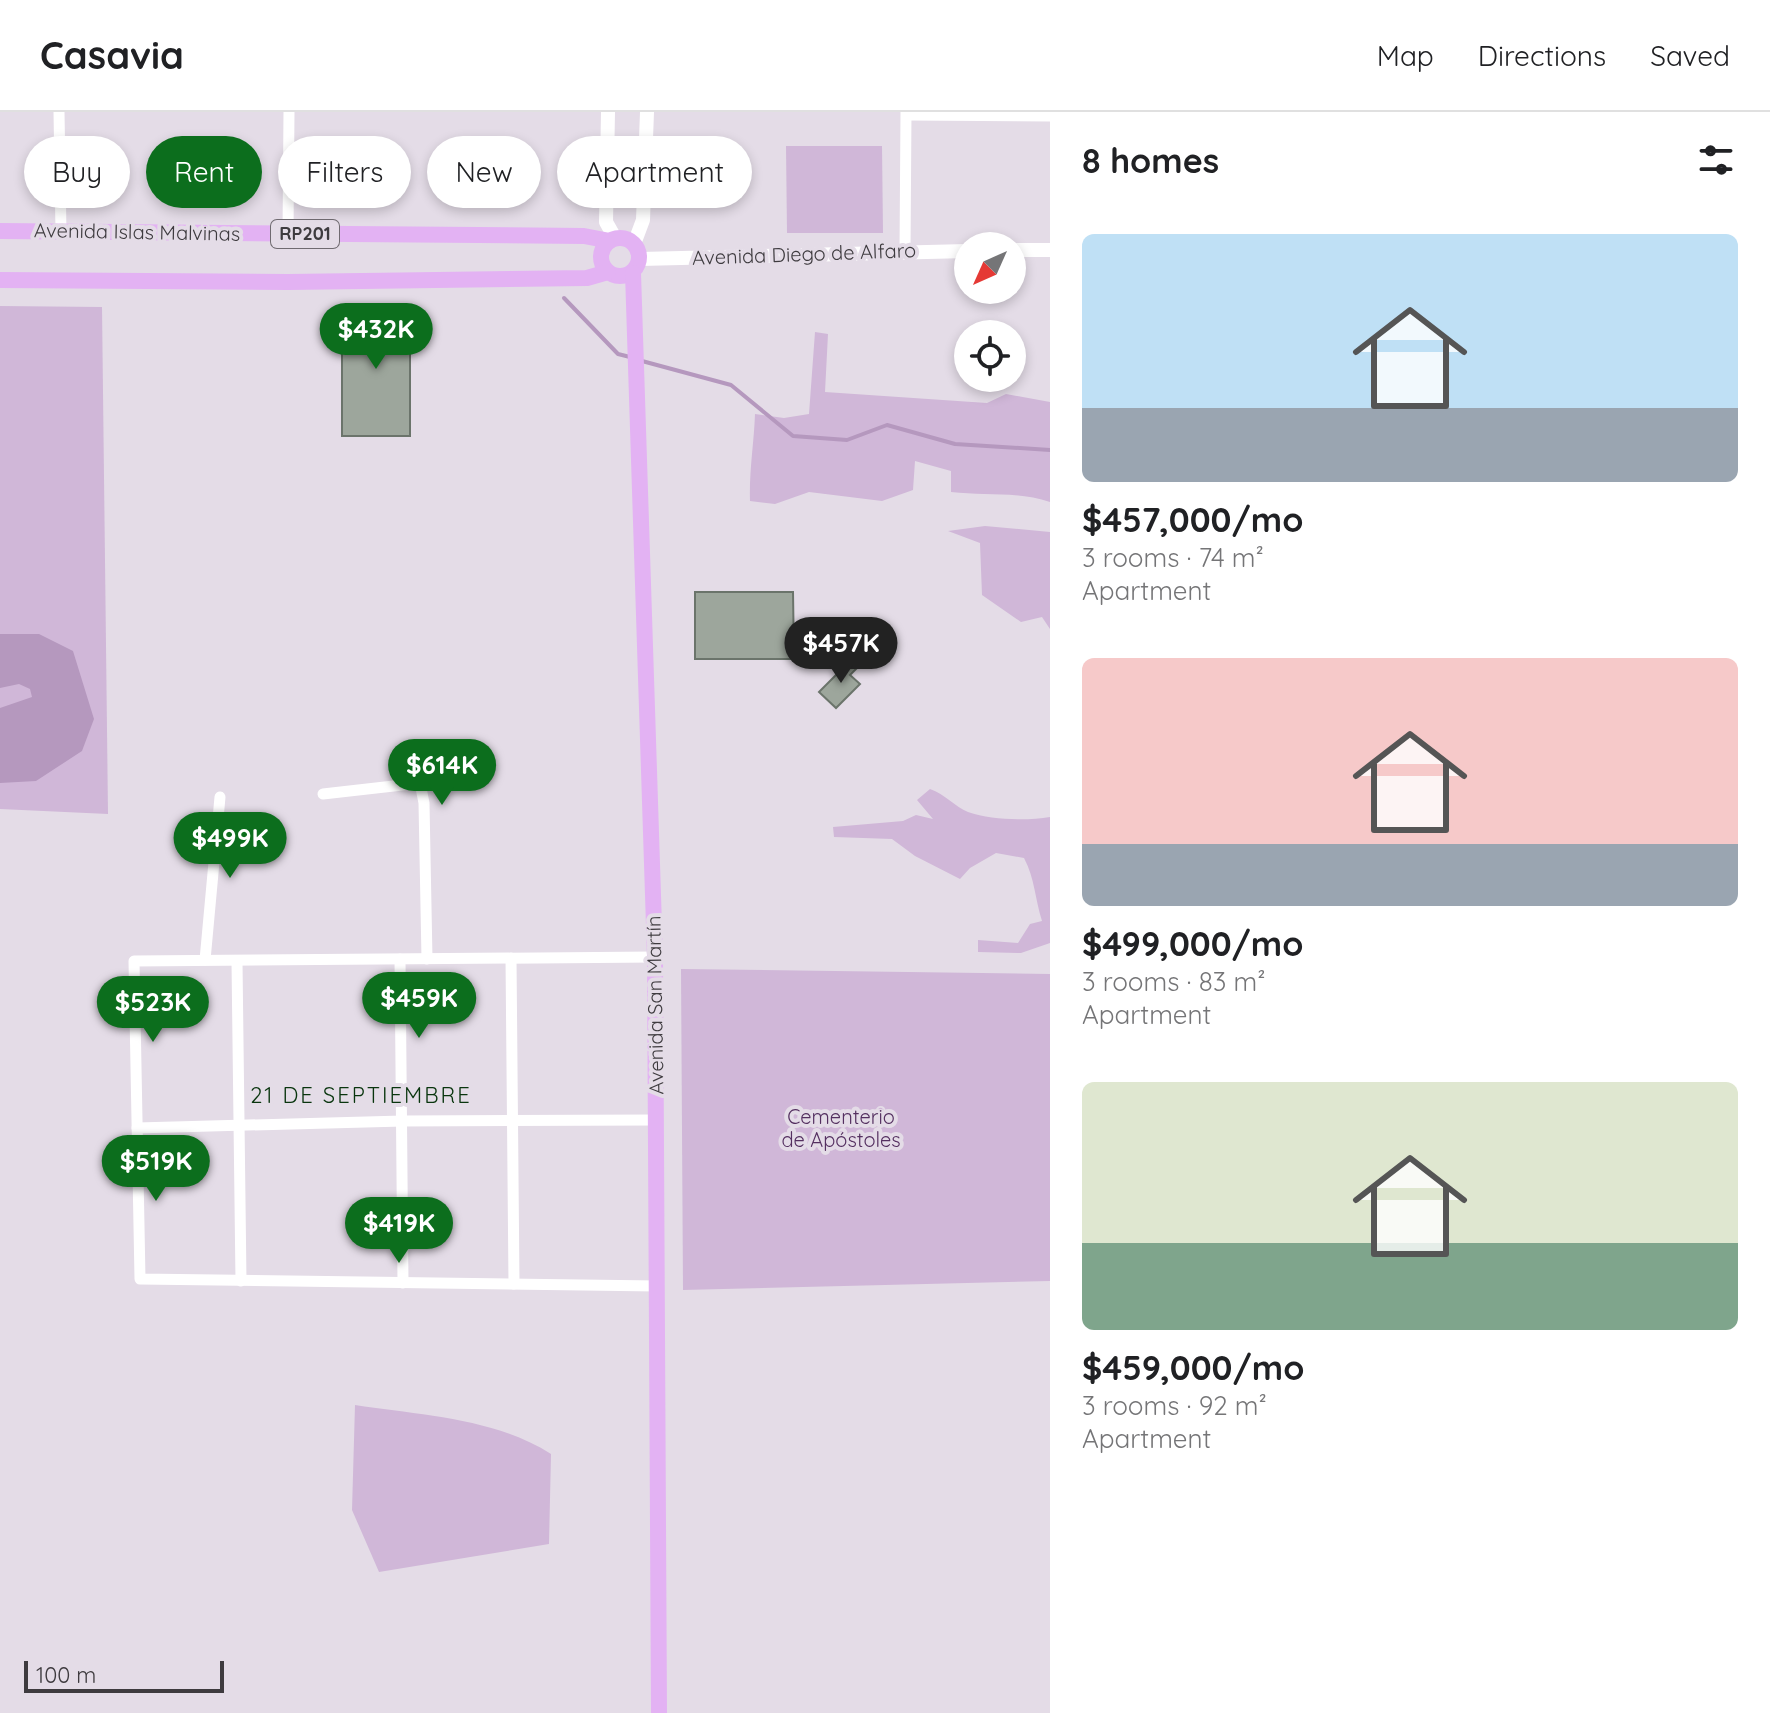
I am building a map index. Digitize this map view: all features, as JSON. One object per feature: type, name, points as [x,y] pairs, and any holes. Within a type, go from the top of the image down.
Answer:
[{"type":"main road","name":"Avenida Islas Malvinas","points":[[0,231],[584,236],[613,240]]},
{"type":"main road","name":"RP201","points":[[0,280],[587,278],[626,265],[626,239],[613,240]]},
{"type":"main road","name":"Avenida San Martín","points":[[613,240],[601,256],[626,265],[634,297],[637,369],[655,957],[659,1713]]},
{"type":"street","points":[[59,112],[61,232]]},
{"type":"street","points":[[288,234],[289,112]]},
{"type":"street","points":[[608,112],[606,222],[613,240]]},
{"type":"street","points":[[626,265],[643,220],[647,112]]},
{"type":"street","points":[[905,251],[906,114],[1050,116]]},
{"type":"street","points":[[1026,250],[1050,250]]},
{"type":"street","name":"Avenida Diego de Alfaro","points":[[626,265],[954,251]]},
{"type":"street","points":[[323,794],[420,783],[424,803],[427,959]]},
{"type":"street","points":[[205,960],[220,797]]},
{"type":"street","points":[[655,957],[134,961],[140,1279],[657,1286]]},
{"type":"street","points":[[511,958],[514,1284]]},
{"type":"street","points":[[400,959],[403,1283]]},
{"type":"street","points":[[237,962],[241,1281]]},
{"type":"street","points":[[137,1128],[403,1121],[656,1120]]},
{"type":"green space","points":[[786,146],[882,146],[883,233],[787,233]]},
{"type":"green space","points":[[0,306],[102,307],[108,814],[0,809]]},
{"type":"green space","points":[[815,332],[828,334],[825,392],[987,403],[1006,394],[1050,402],[1050,502],[1013,495],[951,492],[951,471],[915,461],[913,490],[882,501],[809,492],[775,504],[750,501],[755,414],[784,418],[809,414]]},
{"type":"green space","points":[[985,526],[1050,532],[1050,629],[1042,617],[1021,622],[982,595],[980,543],[948,531]]},
{"type":"green space","points":[[930,789],[963,810],[977,815],[1009,819],[1050,817],[1050,943],[1021,953],[978,952],[978,940],[1018,943],[1030,924],[1042,921],[1024,858],[996,853],[970,868],[960,879],[915,856],[892,839],[834,837],[833,827],[903,821],[916,815],[933,819],[917,800]]},
{"type":"green space","name":"Cementerio de Apóstoles","points":[[681,969],[1050,974],[1050,1281],[683,1290]]},
{"type":"green space","points":[[355,1405],[482,1425],[529,1442],[551,1454],[549,1544],[379,1572],[352,1510]]},
{"type":"shaded area","points":[[0,634],[39,634],[73,651],[94,719],[82,751],[36,781],[0,783],[0,708],[32,697],[30,689],[19,684],[0,688]]},
{"type":"building","points":[[342,305],[410,306],[410,436],[342,436]]},
{"type":"building","points":[[695,592],[793,592],[794,659],[695,659]]},
{"type":"building","points":[[851,660],[858,667],[850,675],[860,684],[836,708],[819,692]]},
{"type":"waterway","points":[[564,298],[618,354],[630,357]]},
{"type":"waterway","points":[[642,361],[731,385],[793,436],[847,440],[887,425],[955,444],[1050,450]]},
{"type":"district","name":"21 DE SEPTIEMBRE","points":[[361,1095]]}]
